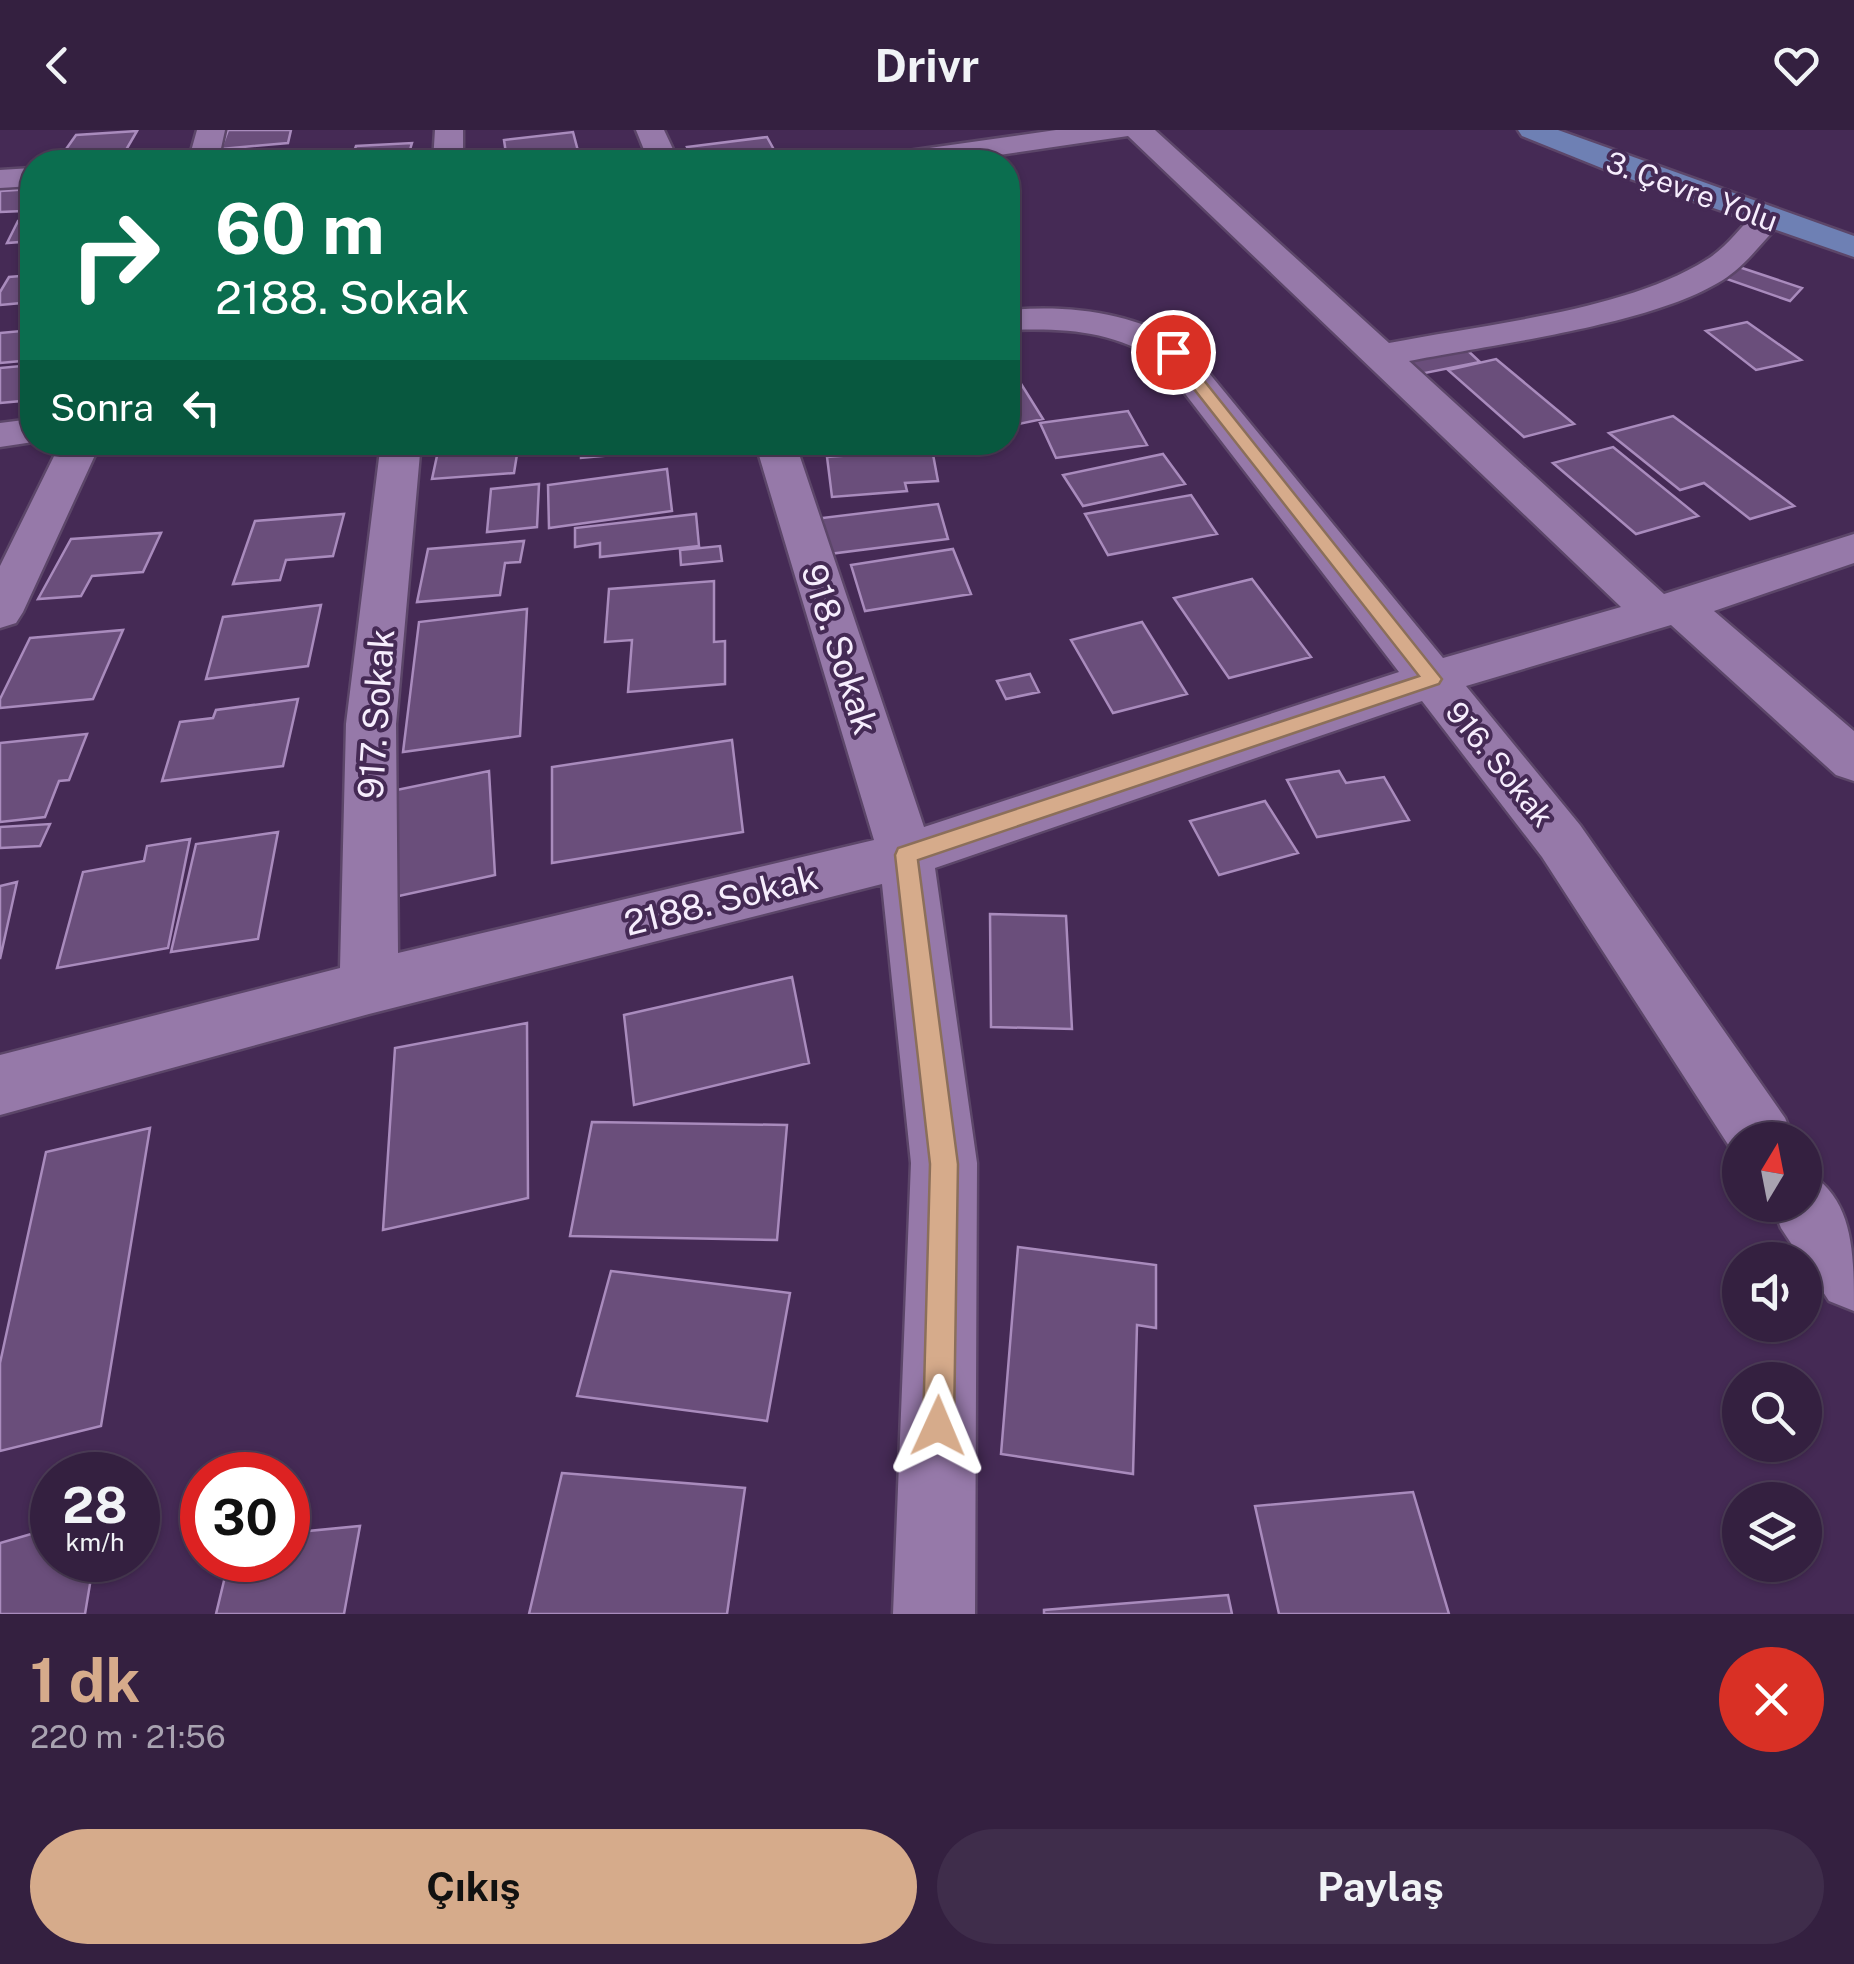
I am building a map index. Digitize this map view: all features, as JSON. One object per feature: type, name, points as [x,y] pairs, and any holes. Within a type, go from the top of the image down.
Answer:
[{"type":"main road","name":"3. Çevre Yolu","points":[[1532,130],[1854,248]]},
{"type":"main road","name":"3. Çevre Yolu","points":[[1589,130],[1854,223]]},
{"type":"street","points":[[936,143],[1116,130]]},
{"type":"street","points":[[1138,130],[1381,356],[1668,609],[1854,761]]},
{"type":"street","points":[[1381,356],[1606,311],[1675,291],[1722,265],[1768,219]]},
{"type":"street","name":"916. Sokak","points":[[1020,320],[1068,318],[1112,323],[1147,335],[1173,352],[1561,841],[1750,1122]]},
{"type":"street","points":[[0,612],[75,455]]},
{"type":"street","name":"917. Sokak","points":[[369,986],[370,724],[400,455]]},
{"type":"street","name":"918. Sokak","points":[[779,455],[906,855]]},
{"type":"street","name":"2188. Sokak","points":[[0,1084],[369,986],[906,855],[1432,679],[1668,609],[1854,548]]},
{"type":"street","points":[[906,855],[944,1164],[934,1614]]},
{"type":"street","points":[[1817,1222],[1854,1276]]},
{"type":"building","points":[[228,130],[291,130],[288,143],[221,149]]},
{"type":"building","points":[[137,131],[126,150],[65,150],[76,135]]},
{"type":"building","points":[[573,132],[578,150],[506,150],[504,140]]},
{"type":"building","points":[[767,137],[774,150],[688,150],[687,147]]},
{"type":"building","points":[[412,143],[410,150],[355,150],[356,146]]},
{"type":"building","points":[[20,190],[20,211],[0,212],[0,191]]},
{"type":"building","points":[[18,221],[20,242],[7,243]]},
{"type":"building","points":[[1733,265],[1802,288],[1790,301],[1721,277]]},
{"type":"building","points":[[20,276],[20,303],[0,305],[0,292],[9,277]]},
{"type":"building","points":[[1747,322],[1801,360],[1756,370],[1706,331]]},
{"type":"building","points":[[20,331],[20,361],[0,363],[0,333]]},
{"type":"building","points":[[1466,349],[1480,362],[1420,374],[1406,362]]},
{"type":"building","points":[[1496,359],[1574,424],[1524,437],[1448,370]]},
{"type":"building","points":[[20,366],[20,401],[0,403],[0,368]]},
{"type":"building","points":[[1020,382],[1043,419],[1020,424]]},
{"type":"building","points":[[1128,411],[1147,445],[1056,458],[1040,423]]},
{"type":"building","points":[[1673,416],[1794,506],[1750,519],[1704,483],[1680,490],[1609,433]]},
{"type":"building","points":[[1613,447],[1698,516],[1636,534],[1553,463]]},
{"type":"building","points":[[1163,454],[1185,484],[1083,506],[1063,475]]},
{"type":"building","points":[[437,455],[517,455],[514,473],[432,479]]},
{"type":"building","points":[[933,455],[938,481],[905,483],[907,491],[832,497],[827,457]]},
{"type":"building","points":[[667,469],[672,511],[549,528],[548,485]]},
{"type":"building","points":[[539,484],[537,527],[487,532],[491,489]]},
{"type":"building","points":[[1191,495],[1217,534],[1108,555],[1085,514]]},
{"type":"building","points":[[938,504],[948,539],[829,554],[822,518]]},
{"type":"building","points":[[344,514],[333,556],[286,560],[280,580],[233,584],[255,521]]},
{"type":"building","points":[[696,514],[699,546],[600,557],[600,543],[575,547],[575,528]]},
{"type":"building","points":[[161,533],[143,572],[92,576],[81,596],[38,599],[71,539]]},
{"type":"building","points":[[524,541],[520,562],[505,563],[500,595],[417,602],[428,549]]},
{"type":"building","points":[[720,546],[722,561],[681,565],[680,550]]},
{"type":"building","points":[[953,549],[971,594],[865,611],[851,565]]},
{"type":"building","points":[[1252,579],[1311,657],[1229,678],[1174,598]]},
{"type":"building","points":[[714,581],[714,642],[725,641],[725,684],[628,692],[632,640],[605,642],[609,589]]},
{"type":"building","points":[[321,605],[308,666],[206,679],[223,617]]},
{"type":"building","points":[[527,609],[520,736],[403,752],[419,622]]},
{"type":"building","points":[[1142,622],[1187,694],[1113,713],[1071,640]]},
{"type":"building","points":[[123,630],[93,699],[0,708],[0,699],[30,638]]},
{"type":"building","points":[[1030,674],[1039,692],[1006,699],[997,681]]},
{"type":"building","points":[[298,699],[283,766],[162,781],[180,722],[213,718],[216,710]]},
{"type":"building","points":[[87,734],[69,780],[59,781],[45,817],[0,822],[0,743]]},
{"type":"building","points":[[732,740],[743,832],[552,863],[552,767]]},
{"type":"building","points":[[489,771],[495,875],[376,901],[377,794]]},
{"type":"building","points":[[1339,771],[1346,783],[1384,777],[1409,820],[1317,837],[1287,780]]},
{"type":"building","points":[[1265,801],[1298,853],[1219,875],[1190,821]]},
{"type":"building","points":[[50,824],[40,846],[0,848],[0,827]]},
{"type":"building","points":[[278,832],[258,939],[171,952],[196,844]]},
{"type":"building","points":[[190,839],[168,948],[57,968],[83,872],[144,861],[147,846]]},
{"type":"building","points":[[17,882],[0,959],[0,886]]},
{"type":"building","points":[[990,914],[1066,916],[1072,1029],[991,1027]]},
{"type":"building","points":[[792,977],[809,1063],[634,1105],[624,1015]]},
{"type":"building","points":[[527,1023],[528,1198],[383,1230],[395,1048]]},
{"type":"building","points":[[592,1122],[787,1125],[777,1240],[570,1236]]},
{"type":"building","points":[[150,1128],[101,1426],[0,1451],[0,1363],[46,1152]]},
{"type":"building","points":[[1018,1247],[1156,1265],[1156,1328],[1137,1325],[1133,1474],[1001,1454]]},
{"type":"building","points":[[611,1271],[790,1293],[767,1421],[577,1396]]},
{"type":"building","points":[[562,1473],[745,1488],[727,1614],[529,1614]]},
{"type":"building","points":[[1413,1492],[1449,1614],[1279,1614],[1255,1506]]},
{"type":"building","points":[[360,1526],[344,1614],[216,1614],[224,1582],[310,1582],[310,1531]]},
{"type":"building","points":[[30,1534],[30,1582],[90,1582],[85,1614],[0,1614],[0,1543]]},
{"type":"building","points":[[1228,1595],[1232,1614],[1044,1614],[1044,1610]]},
{"type":"route","points":[[938,1426],[944,1164],[906,855],[1432,679],[1173,352]]}]
